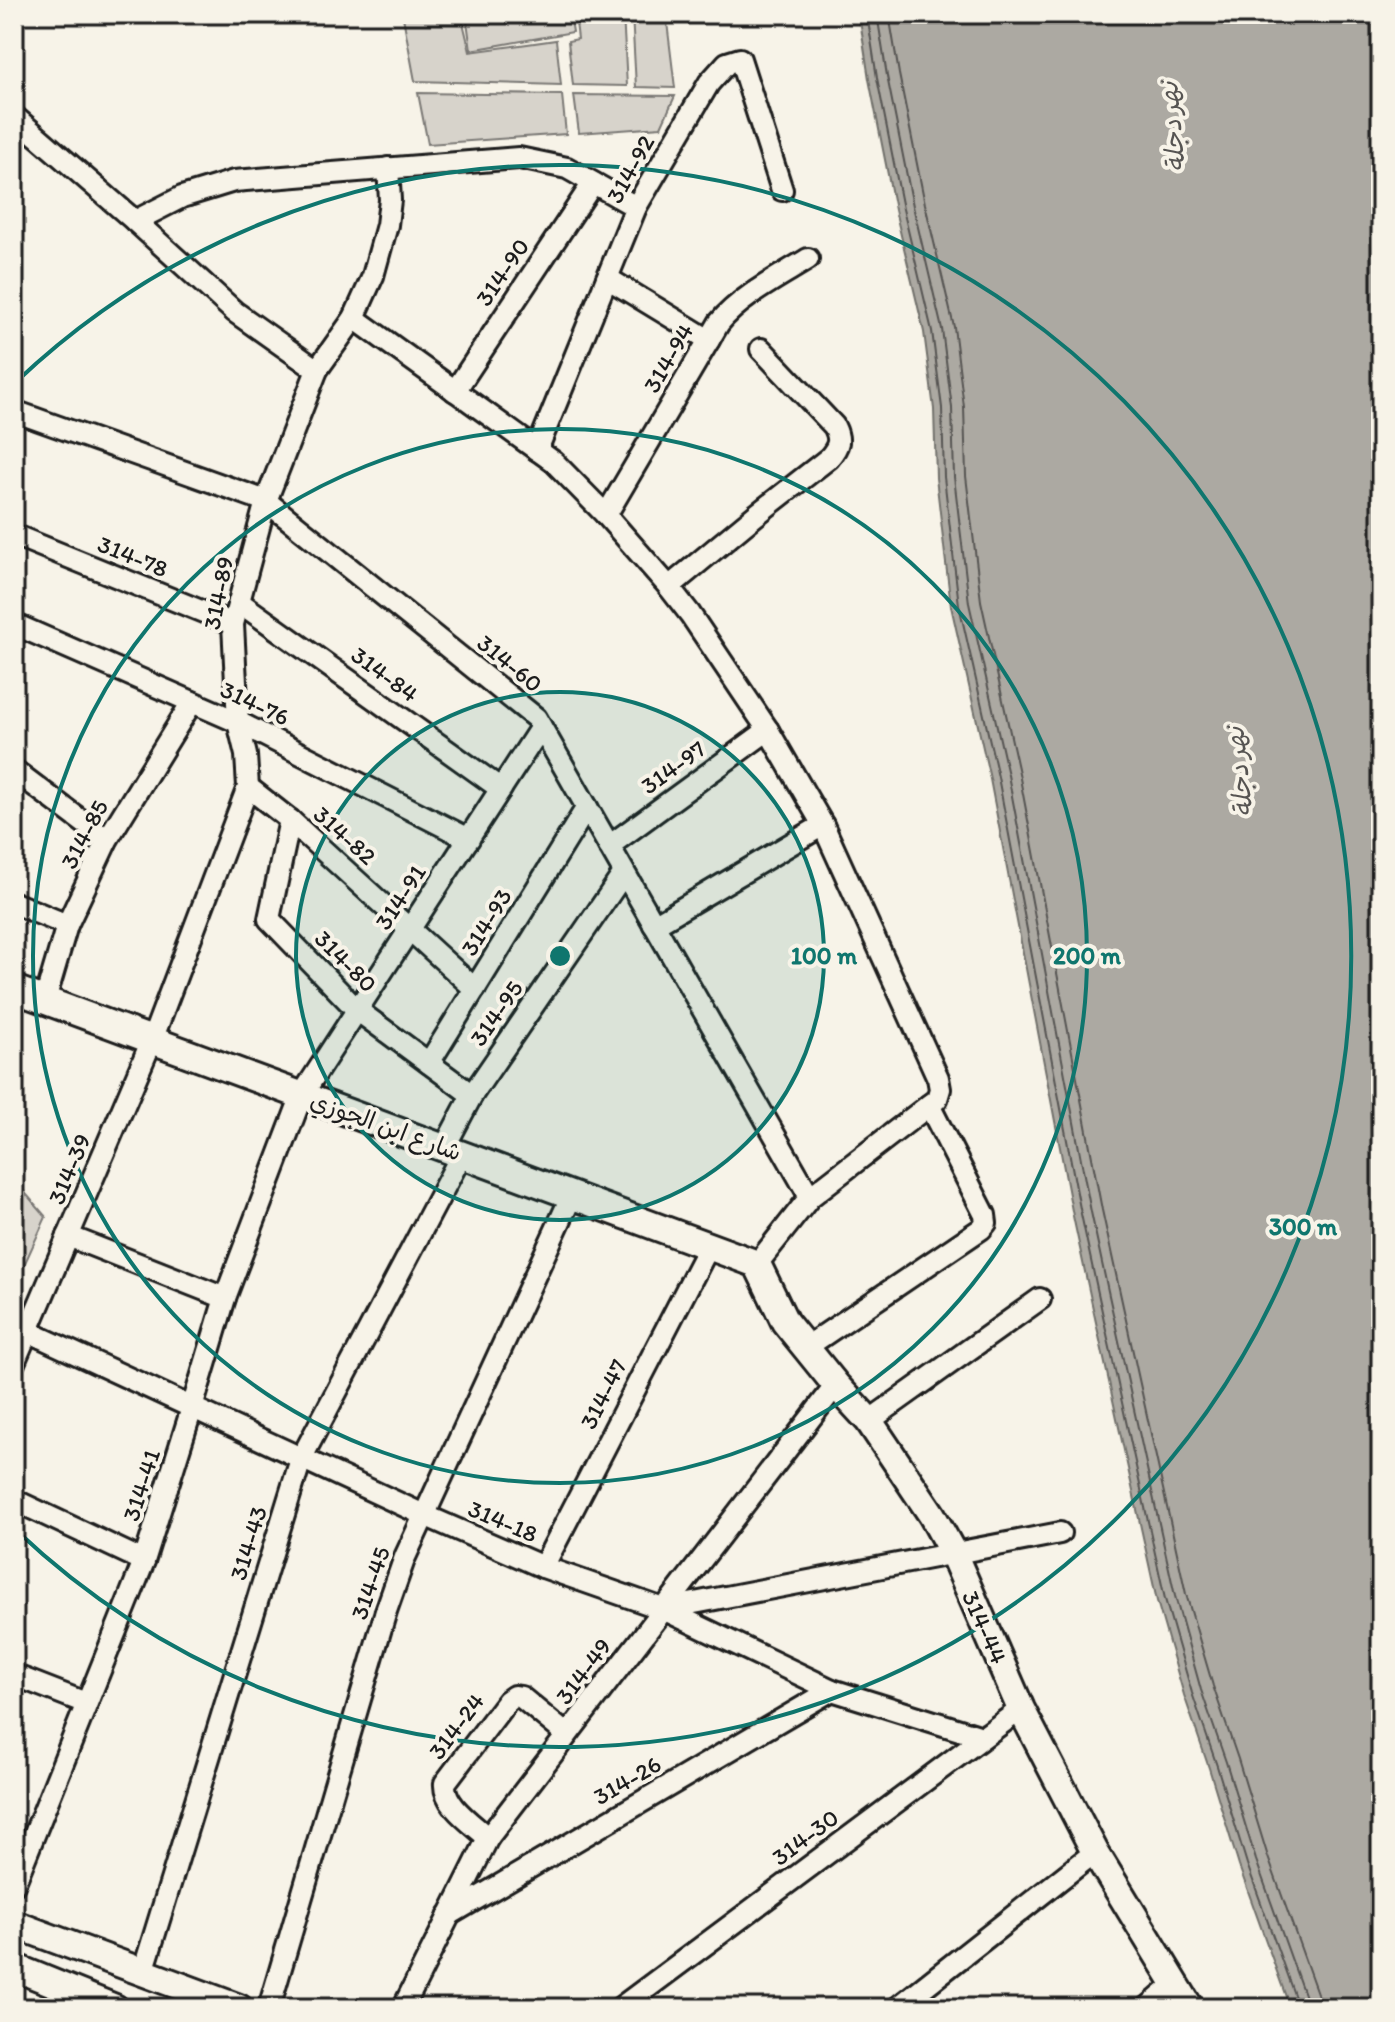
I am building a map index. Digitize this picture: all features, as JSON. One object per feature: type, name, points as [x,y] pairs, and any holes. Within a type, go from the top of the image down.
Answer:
[{"type":"street","name":"314-92","points":[[537,450],[636,207],[709,83],[727,63],[740,59],[782,190]]},
{"type":"street","points":[[14,116],[235,312],[317,370]]},
{"type":"street","points":[[135,221],[182,197],[234,181],[519,158],[567,168],[636,207]]},
{"type":"street","name":"314-89","points":[[152,1040],[248,787],[246,755],[238,722],[233,624],[266,501],[317,370],[354,318],[373,276],[387,225],[390,200],[388,168]]},
{"type":"street","name":"314-90","points":[[455,391],[593,183]]},
{"type":"street","name":"314-94","points":[[606,515],[726,313],[808,259]]},
{"type":"street","points":[[607,278],[709,340]]},
{"type":"street","points":[[354,318],[554,462],[669,587],[768,730],[823,825],[938,1078],[940,1089],[937,1099],[810,1197],[757,1264]]},
{"type":"street","points":[[669,587],[829,458],[838,446],[840,437],[834,426],[761,349]]},
{"type":"street","name":"314-60","points":[[14,411],[266,501],[536,718],[810,1197]]},
{"type":"street","name":"314-78","points":[[14,535],[233,624]]},
{"type":"street","name":"314-84","points":[[239,602],[501,789]]},
{"type":"street","name":"314-76","points":[[14,624],[238,722],[469,839]]},
{"type":"street","name":"314-85","points":[[45,1000],[67,925],[107,840],[192,702]]},
{"type":"street","name":"314-91","points":[[302,1095],[541,727]]},
{"type":"street","name":"314-97","points":[[609,846],[768,730]]},
{"type":"street","points":[[14,770],[107,840]]},
{"type":"street","name":"314-82","points":[[248,787],[290,820],[475,989]]},
{"type":"street","name":"314-93","points":[[429,1063],[587,807]]},
{"type":"street","name":"314-80","points":[[290,820],[269,919],[357,1010],[472,1095]]},
{"type":"street","points":[[654,925],[823,825]]},
{"type":"street","name":"314-95","points":[[453,1151],[472,1095],[624,873]]},
{"type":"street","points":[[14,903],[67,925]]},
{"type":"street","name":"شارع ابن الجوزي","points":[[14,989],[757,1264]]},
{"type":"street","name":"314-39","points":[[14,1363],[21,1328],[68,1236],[152,1040]]},
{"type":"street","name":"314-41","points":[[14,1885],[144,1561],[225,1298],[302,1095]]},
{"type":"street","points":[[805,1348],[986,1223],[985,1215],[929,1105]]},
{"type":"street","name":"314-43","points":[[143,1972],[301,1459],[453,1151]]},
{"type":"street","name":"314-45","points":[[269,2008],[386,1611],[405,1557],[572,1195]]},
{"type":"street","points":[[68,1236],[225,1298]]},
{"type":"street","name":"314-47","points":[[543,1567],[709,1246]]},
{"type":"street","name":"314-44","points":[[757,1264],[785,1322],[869,1421],[932,1515],[953,1553],[1021,1709],[1095,1852],[1190,2008]]},
{"type":"street","points":[[869,1421],[1040,1299]]},
{"type":"street","name":"314-18","points":[[21,1328],[424,1515],[543,1567],[663,1609],[832,1690],[982,1737]]},
{"type":"street","name":"314-49","points":[[403,2008],[488,1838],[836,1385]]},
{"type":"street","points":[[14,1500],[144,1561]]},
{"type":"street","points":[[663,1609],[1060,1533]]},
{"type":"street","points":[[14,1675],[86,1703]]},
{"type":"street","name":"314-26","points":[[449,1915],[832,1690]]},
{"type":"street","name":"314-24","points":[[488,1838],[448,1801],[444,1792],[445,1783],[507,1701],[514,1696],[521,1697],[567,1735]]},
{"type":"street","name":"314-30","points":[[620,2008],[1021,1709]]},
{"type":"street","points":[[897,2008],[1095,1852]]},
{"type":"street","points":[[14,1924],[239,2008]]},
{"type":"street","points":[[14,1967],[115,2008]]},
{"type":"street","points":[[1147,2008],[1175,1984]]},
{"type":"shaded area","points":[[461,14],[470,52],[556,40],[561,85],[415,81],[403,17]]},
{"type":"shaded area","points":[[466,14],[570,14],[573,32],[471,50]]},
{"type":"shaded area","points":[[575,14],[623,14],[627,86],[573,85],[568,41],[578,39]]},
{"type":"shaded area","points":[[632,14],[666,14],[675,88],[636,87]]},
{"type":"shaded area","points":[[418,93],[562,95],[566,134],[428,144]]},
{"type":"shaded area","points":[[574,95],[675,96],[661,127],[579,133]]},
{"type":"shaded area","points":[[14,1180],[46,1217],[14,1287]]},
{"type":"water","name":"نهر دجلة","points":[[859,14],[1381,14],[1381,2008],[1290,2008],[1239,1866],[1157,1601],[1073,1216],[990,779],[951,606],[936,478],[934,409],[924,332],[895,210]]}]
